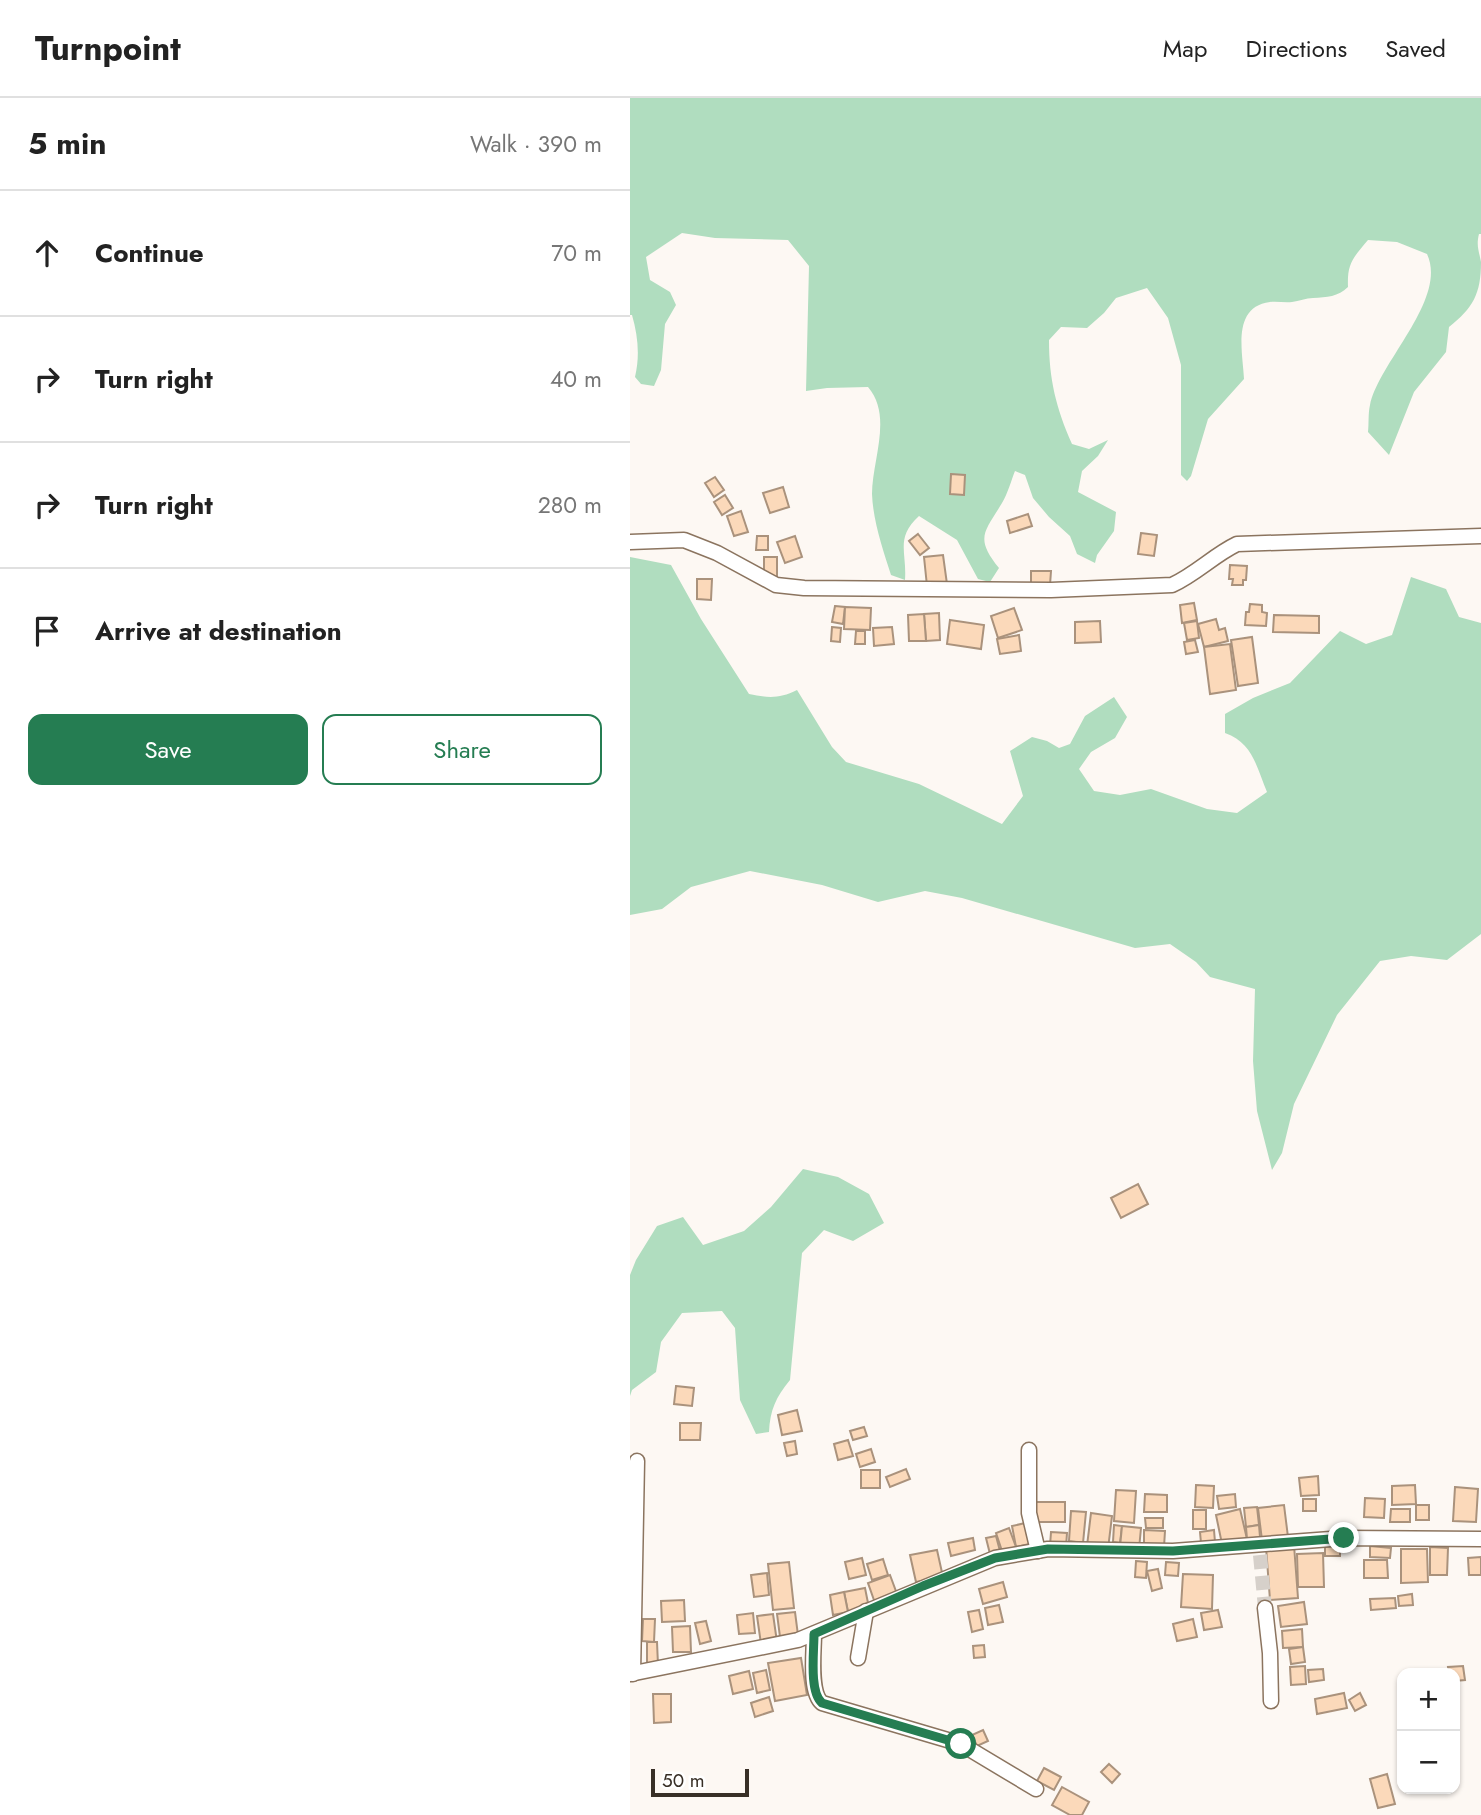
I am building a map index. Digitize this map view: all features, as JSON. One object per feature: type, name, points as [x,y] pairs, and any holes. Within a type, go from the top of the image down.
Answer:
[{"type":"street","points":[[630,542],[684,540],[717,552],[776,585],[804,588],[1051,590],[1172,585],[1190,577],[1223,551],[1237,544],[1481,536]]},
{"type":"street","points":[[1029,1450],[1029,1513],[1038,1550]]},
{"type":"street","points":[[638,1461],[632,1674],[799,1640],[995,1558],[1038,1550],[1259,1550],[1344,1538],[1481,1539]]},
{"type":"street","points":[[1265,1608],[1271,1701]]},
{"type":"street","points":[[858,1658],[866,1611]]},
{"type":"street","points":[[814,1634],[814,1689],[816,1698],[822,1703],[961,1744],[1036,1789]]},
{"type":"green space","points":[[630,98],[1481,98],[1481,234],[1478,248],[1481,262],[1477,292],[1470,307],[1449,327],[1446,352],[1414,392],[1389,455],[1368,432],[1369,408],[1376,388],[1421,310],[1431,272],[1427,254],[1397,242],[1368,240],[1352,261],[1348,287],[1340,293],[1258,306],[1249,312],[1244,322],[1244,379],[1208,419],[1191,476],[1187,481],[1181,475],[1181,365],[1168,318],[1147,288],[1116,298],[1087,328],[1061,327],[1049,340],[1054,393],[1072,444],[1089,449],[1108,440],[1098,456],[1082,471],[1078,492],[1116,512],[1114,531],[1097,555],[1095,563],[1077,554],[1070,536],[1033,498],[1025,475],[1015,471],[985,535],[987,549],[999,568],[990,582],[978,579],[957,540],[919,516],[907,531],[905,539],[905,580],[891,575],[874,515],[872,494],[880,425],[875,399],[868,387],[806,391],[809,266],[788,240],[715,238],[682,233],[646,257],[650,280],[670,292],[676,305],[665,324],[661,370],[654,386],[641,384],[635,377],[638,346],[630,315]]},
{"type":"green space","points":[[630,557],[671,565],[701,619],[749,694],[773,697],[797,690],[832,747],[846,762],[919,784],[1002,824],[1023,796],[1010,751],[1032,737],[1059,748],[1070,744],[1085,716],[1114,697],[1127,717],[1115,738],[1091,752],[1079,769],[1094,791],[1120,795],[1151,789],[1207,809],[1237,813],[1267,792],[1248,749],[1225,733],[1225,714],[1253,698],[1290,683],[1340,631],[1366,644],[1392,635],[1411,577],[1446,589],[1459,617],[1481,623],[1481,934],[1447,960],[1411,956],[1380,961],[1337,1015],[1294,1104],[1282,1153],[1272,1170],[1257,1111],[1253,1061],[1255,989],[1210,977],[1196,962],[1170,944],[1135,948],[962,898],[925,891],[878,902],[822,885],[750,871],[691,887],[662,909],[630,915]]},
{"type":"green space","points":[[803,1169],[838,1177],[869,1194],[884,1223],[853,1241],[824,1230],[802,1253],[790,1380],[775,1404],[769,1432],[756,1434],[740,1400],[735,1328],[722,1311],[682,1313],[661,1342],[656,1372],[632,1390],[630,1396],[630,1275],[657,1226],[683,1217],[703,1245],[744,1231],[771,1207]]},
{"type":"building","points":[[951,474],[965,475],[964,495],[950,494]]},
{"type":"building","points":[[715,477],[724,490],[714,497],[705,483]]},
{"type":"building","points":[[783,487],[789,507],[770,513],[763,493]]},
{"type":"building","points":[[725,495],[733,508],[722,515],[714,502]]},
{"type":"building","points":[[741,511],[748,532],[734,536],[727,516]]},
{"type":"building","points":[[1028,514],[1032,526],[1010,533],[1007,521]]},
{"type":"building","points":[[1141,533],[1157,535],[1154,556],[1138,554]]},
{"type":"building","points":[[918,534],[929,548],[920,555],[909,541]]},
{"type":"building","points":[[757,536],[768,536],[768,550],[756,550]]},
{"type":"building","points":[[795,536],[802,557],[785,563],[777,542]]},
{"type":"building","points":[[943,555],[947,584],[927,586],[924,557]]},
{"type":"building","points":[[764,557],[777,557],[777,577],[764,578]]},
{"type":"building","points":[[1230,565],[1247,566],[1243,585],[1232,585],[1233,579],[1229,579]]},
{"type":"building","points":[[1031,571],[1051,571],[1050,585],[1031,585]]},
{"type":"building","points":[[697,579],[712,579],[711,600],[697,599]]},
{"type":"building","points":[[1194,603],[1197,620],[1182,623],[1180,605]]},
{"type":"building","points":[[1250,604],[1262,605],[1262,612],[1267,613],[1266,626],[1245,625]]},
{"type":"building","points":[[835,606],[845,607],[843,624],[832,622]]},
{"type":"building","points":[[845,607],[871,608],[870,630],[844,629]]},
{"type":"building","points":[[1014,608],[1022,630],[998,638],[991,616]]},
{"type":"building","points":[[939,613],[940,640],[926,641],[924,614]]},
{"type":"building","points":[[924,614],[926,641],[909,641],[908,615]]},
{"type":"building","points":[[1274,615],[1319,616],[1319,633],[1273,632]]},
{"type":"building","points":[[1216,619],[1219,630],[1225,628],[1228,641],[1204,647],[1198,624]]},
{"type":"building","points":[[950,620],[984,625],[981,649],[947,644]]},
{"type":"building","points":[[1100,621],[1101,642],[1075,643],[1075,622]]},
{"type":"building","points":[[1197,621],[1199,638],[1187,640],[1184,623]]},
{"type":"building","points":[[832,627],[841,628],[840,642],[831,641]]},
{"type":"building","points":[[892,627],[894,644],[874,646],[873,628]]},
{"type":"building","points":[[856,631],[865,631],[865,644],[855,644]]},
{"type":"building","points":[[1019,635],[1021,651],[1000,654],[997,639]]},
{"type":"building","points":[[1252,637],[1258,683],[1238,686],[1231,640]]},
{"type":"building","points":[[1195,640],[1198,652],[1186,654],[1184,642]]},
{"type":"building","points":[[1230,644],[1236,690],[1210,694],[1204,647]]},
{"type":"building","points":[[1138,1184],[1148,1204],[1121,1218],[1111,1198]]},
{"type":"building","points":[[676,1386],[694,1388],[692,1406],[674,1404]]},
{"type":"building","points":[[797,1410],[802,1431],[782,1435],[778,1415]]},
{"type":"building","points":[[680,1423],[701,1423],[700,1440],[680,1440]]},
{"type":"building","points":[[864,1427],[867,1436],[853,1440],[850,1431]]},
{"type":"building","points":[[848,1440],[853,1456],[838,1460],[834,1444]]},
{"type":"building","points":[[795,1441],[797,1454],[787,1456],[784,1443]]},
{"type":"building","points":[[871,1449],[875,1462],[860,1467],[856,1454]]},
{"type":"building","points":[[906,1469],[910,1479],[890,1487],[886,1477]]},
{"type":"building","points":[[861,1470],[880,1470],[880,1488],[861,1488]]},
{"type":"building","points":[[1318,1476],[1319,1495],[1301,1496],[1299,1478]]},
{"type":"building","points":[[1196,1485],[1214,1486],[1213,1508],[1195,1507]]},
{"type":"building","points":[[1415,1485],[1416,1504],[1392,1505],[1392,1486]]},
{"type":"building","points":[[1455,1487],[1478,1489],[1476,1522],[1453,1521]]},
{"type":"building","points":[[1116,1490],[1136,1491],[1134,1523],[1114,1521]]},
{"type":"building","points":[[1145,1494],[1167,1495],[1167,1512],[1144,1512]]},
{"type":"building","points":[[1235,1494],[1236,1507],[1219,1509],[1217,1496]]},
{"type":"building","points":[[1365,1498],[1385,1499],[1384,1518],[1364,1517]]},
{"type":"building","points":[[1303,1499],[1316,1499],[1316,1511],[1303,1511]]},
{"type":"building","points":[[1036,1502],[1065,1502],[1065,1522],[1036,1522]]},
{"type":"building","points":[[1284,1505],[1288,1537],[1262,1540],[1258,1508]]},
{"type":"building","points":[[1416,1505],[1429,1505],[1429,1520],[1416,1520]]},
{"type":"building","points":[[1257,1507],[1259,1525],[1246,1527],[1244,1508]]},
{"type":"building","points":[[1240,1509],[1247,1539],[1222,1544],[1216,1515]]},
{"type":"building","points":[[1391,1509],[1410,1509],[1410,1522],[1390,1522]]},
{"type":"building","points":[[1193,1510],[1206,1510],[1206,1529],[1193,1529]]},
{"type":"building","points":[[1071,1511],[1086,1512],[1083,1543],[1069,1541]]},
{"type":"building","points":[[1091,1513],[1112,1516],[1108,1549],[1087,1546]]},
{"type":"building","points":[[1145,1518],[1163,1518],[1163,1528],[1146,1528]]},
{"type":"building","points":[[1030,1522],[1034,1543],[1016,1547],[1012,1526]]},
{"type":"building","points":[[1114,1525],[1122,1526],[1120,1543],[1113,1542]]},
{"type":"building","points":[[1259,1525],[1260,1537],[1247,1539],[1246,1527]]},
{"type":"building","points":[[1122,1526],[1141,1528],[1139,1549],[1120,1547]]},
{"type":"building","points":[[1009,1528],[1016,1547],[1002,1551],[996,1533]]},
{"type":"building","points":[[1144,1530],[1165,1531],[1164,1547],[1144,1547]]},
{"type":"building","points":[[1214,1530],[1215,1542],[1201,1543],[1200,1532]]},
{"type":"building","points":[[1051,1532],[1067,1533],[1066,1547],[1050,1546]]},
{"type":"building","points":[[996,1536],[1000,1551],[990,1554],[986,1538]]},
{"type":"building","points":[[973,1538],[975,1550],[951,1556],[948,1543]]},
{"type":"building","points":[[1294,1545],[1298,1598],[1270,1600],[1266,1547]]},
{"type":"building","points":[[1325,1546],[1340,1546],[1340,1556],[1325,1556]]},
{"type":"building","points":[[1370,1546],[1391,1548],[1390,1558],[1370,1557]]},
{"type":"building","points":[[1430,1547],[1448,1548],[1447,1575],[1430,1575]]},
{"type":"building","points":[[1401,1549],[1427,1549],[1428,1582],[1401,1583]]},
{"type":"building","points":[[937,1550],[943,1577],[916,1582],[910,1555]]},
{"type":"building","points":[[1323,1553],[1324,1587],[1298,1587],[1297,1554]]},
{"type":"building","points":[[1481,1557],[1481,1575],[1469,1575],[1468,1558]]},
{"type":"building","points":[[862,1558],[866,1575],[849,1579],[845,1562]]},
{"type":"building","points":[[883,1559],[888,1575],[872,1580],[867,1564]]},
{"type":"building","points":[[1364,1560],[1387,1560],[1388,1578],[1364,1578]]},
{"type":"building","points":[[1136,1561],[1147,1562],[1146,1578],[1135,1577]]},
{"type":"building","points":[[789,1562],[794,1608],[773,1610],[768,1564]]},
{"type":"building","points":[[1166,1562],[1179,1563],[1178,1576],[1165,1575]]},
{"type":"building","points":[[1158,1569],[1162,1588],[1152,1591],[1147,1571]]},
{"type":"building","points":[[767,1573],[769,1595],[754,1597],[751,1575]]},
{"type":"building","points":[[1183,1574],[1213,1575],[1212,1609],[1181,1607]]},
{"type":"building","points":[[890,1575],[897,1594],[875,1603],[868,1583]]},
{"type":"building","points":[[1003,1582],[1007,1597],[983,1604],[979,1589]]},
{"type":"building","points":[[865,1588],[869,1608],[848,1612],[844,1592]]},
{"type":"building","points":[[844,1592],[848,1612],[833,1615],[830,1595]]},
{"type":"building","points":[[1412,1594],[1413,1605],[1399,1606],[1398,1596]]},
{"type":"building","points":[[1395,1598],[1396,1608],[1371,1610],[1370,1599]]},
{"type":"building","points":[[684,1600],[685,1621],[662,1622],[661,1601]]},
{"type":"building","points":[[1304,1602],[1307,1624],[1281,1627],[1278,1606]]},
{"type":"building","points":[[999,1605],[1003,1622],[988,1625],[985,1608]]},
{"type":"building","points":[[979,1610],[983,1629],[972,1632],[968,1612]]},
{"type":"building","points":[[1218,1610],[1222,1627],[1204,1630],[1201,1613]]},
{"type":"building","points":[[795,1612],[798,1635],[780,1637],[777,1614]]},
{"type":"building","points":[[753,1613],[755,1633],[739,1634],[737,1615]]},
{"type":"building","points":[[773,1614],[777,1642],[761,1644],[757,1616]]},
{"type":"building","points":[[643,1619],[655,1619],[654,1642],[642,1641]]},
{"type":"building","points":[[1193,1619],[1197,1637],[1177,1641],[1173,1624]]},
{"type":"building","points":[[706,1621],[711,1641],[700,1644],[695,1623]]},
{"type":"building","points":[[690,1626],[691,1652],[673,1652],[672,1627]]},
{"type":"building","points":[[1302,1629],[1303,1647],[1283,1648],[1282,1631]]},
{"type":"building","points":[[647,1642],[657,1642],[658,1665],[647,1665]]},
{"type":"building","points":[[984,1645],[985,1657],[974,1658],[973,1646]]},
{"type":"building","points":[[1303,1647],[1305,1662],[1291,1664],[1289,1649]]},
{"type":"building","points":[[801,1658],[807,1695],[775,1701],[768,1663]]},
{"type":"building","points":[[1305,1666],[1306,1684],[1291,1685],[1290,1667]]},
{"type":"building","points":[[1463,1666],[1465,1680],[1460,1680],[1460,1668],[1448,1667]]},
{"type":"building","points":[[1323,1669],[1324,1680],[1309,1682],[1308,1670]]},
{"type":"building","points":[[766,1670],[770,1690],[757,1693],[753,1673]]},
{"type":"building","points":[[749,1671],[753,1689],[733,1694],[729,1676]]},
{"type":"building","points":[[1344,1693],[1347,1708],[1317,1714],[1315,1699]]},
{"type":"building","points":[[1360,1693],[1366,1705],[1355,1711],[1349,1700]]},
{"type":"building","points":[[653,1694],[671,1694],[671,1722],[654,1723]]},
{"type":"building","points":[[769,1697],[773,1711],[755,1717],[751,1703]]},
{"type":"building","points":[[983,1730],[988,1741],[977,1746],[972,1735]]},
{"type":"building","points":[[1109,1764],[1120,1774],[1112,1783],[1101,1772]]},
{"type":"building","points":[[1044,1768],[1061,1777],[1054,1790],[1037,1781]]},
{"type":"building","points":[[1387,1774],[1395,1804],[1378,1808],[1370,1779]]},
{"type":"building","points":[[1062,1787],[1089,1802],[1082,1815],[1070,1815],[1052,1805]]},
{"type":"tunnel","points":[[1260,1555],[1265,1608]]},
{"type":"route","points":[[961,1744],[822,1703],[816,1698],[814,1689],[814,1634],[995,1558],[1048,1549],[1173,1551],[1344,1538]]}]
